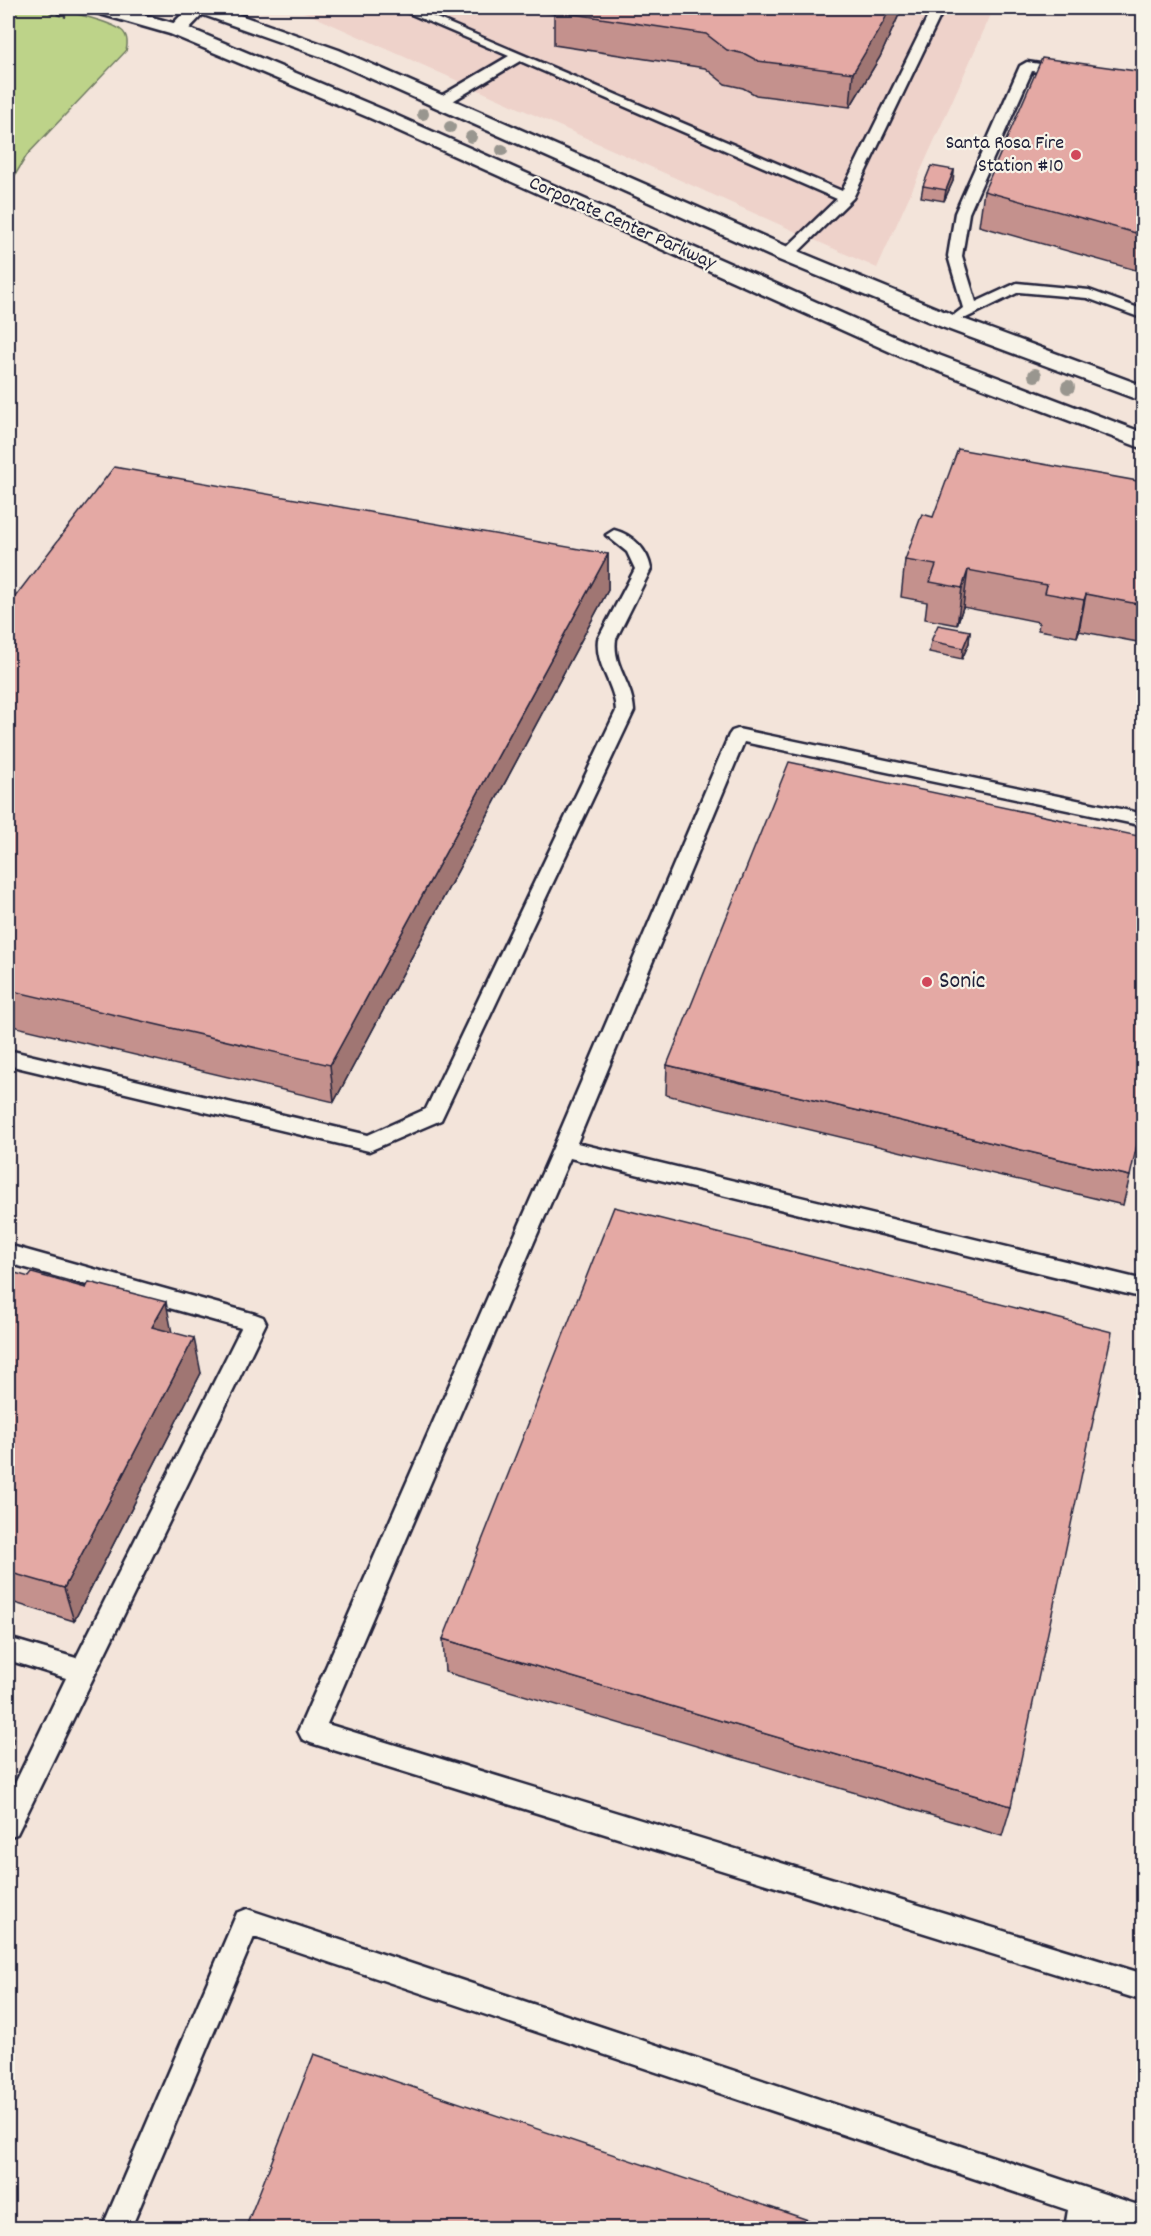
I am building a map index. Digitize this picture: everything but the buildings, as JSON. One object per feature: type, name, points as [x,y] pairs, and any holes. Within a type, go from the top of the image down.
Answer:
[{"type":"street","name":"Corporate Center Parkway","points":[[100,8],[177,30],[377,114],[912,353],[1143,442]]},
{"type":"street","name":"Corporate Center Parkway","points":[[201,8],[332,54],[787,255],[950,322],[1143,395]]},
{"type":"street","points":[[177,30],[201,8]]},
{"type":"lane","points":[[403,8],[846,198]]},
{"type":"lane","points":[[787,255],[846,198],[939,8]]},
{"type":"lane","points":[[441,102],[519,56]]},
{"type":"lane","points":[[971,309],[955,256],[962,213],[1027,66],[1085,75]]},
{"type":"lane","points":[[950,322],[1017,287],[1089,294],[1143,315]]},
{"type":"lane","points":[[8,1058],[369,1143],[434,1114],[626,711],[626,699],[622,688],[606,664],[604,651],[607,639],[643,569],[642,558],[635,549],[614,535]]},
{"type":"lane","points":[[1143,820],[738,735],[564,1148],[311,1731],[1143,1988]]},
{"type":"lane","points":[[564,1148],[1143,1289]]},
{"type":"lane","points":[[8,1254],[255,1323],[8,1825]]},
{"type":"lane","points":[[8,1649],[82,1671]]},
{"type":"lane","points":[[116,2229],[247,1922],[1082,2215],[1143,2222]]},
{"type":"shaded area","points":[[295,8],[994,8],[877,268]]},
{"type":"green space","points":[[8,8],[50,8],[108,23],[125,34],[127,42],[126,51],[27,155],[8,187]]},
{"type":"place","name":"Santa Rosa Fire Station #10","points":[[1076,155]]},
{"type":"place","name":"Sonic","points":[[927,982]]}]
